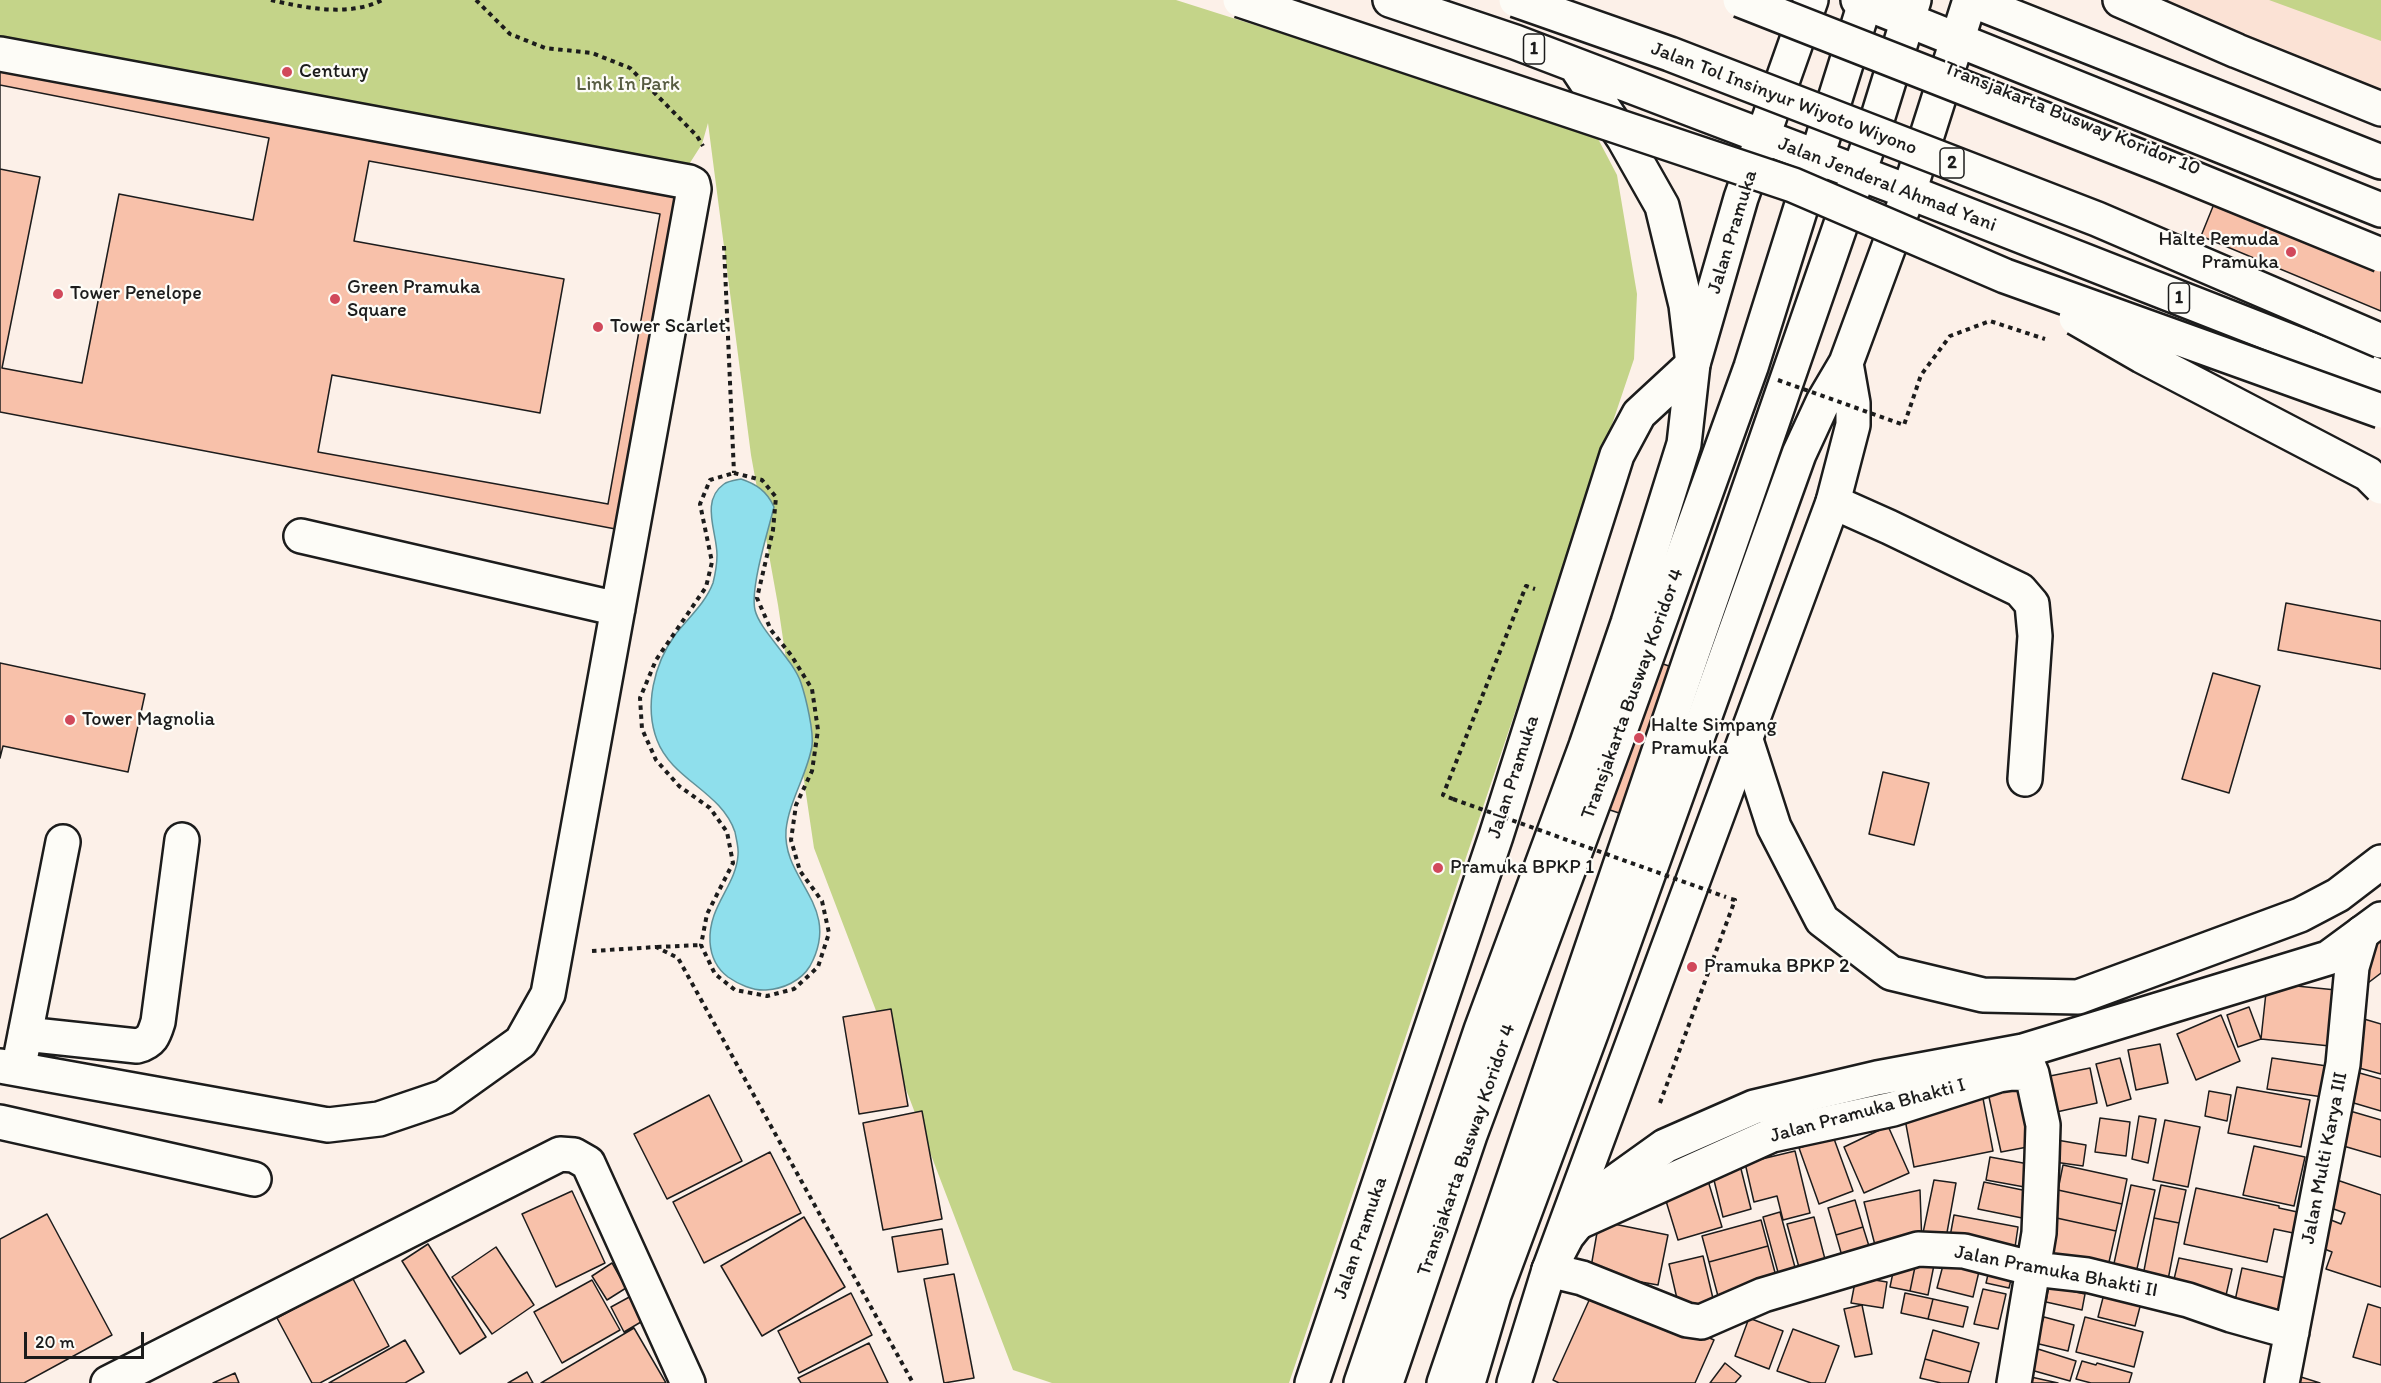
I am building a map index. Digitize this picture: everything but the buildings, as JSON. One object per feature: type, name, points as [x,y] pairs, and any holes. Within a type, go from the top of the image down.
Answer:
[{"type":"main road","points":[[1240,0],[1793,185],[2005,276],[2381,411]]},
{"type":"main road","name":"Jalan Jenderal Ahmad Yani","points":[[1390,0],[1515,42],[1909,192],[2381,377]]},
{"type":"main road","name":"Jalan Tol Insinyur Wiyoto Wiyono","points":[[1516,0],[1670,54],[2097,219],[2381,341]]},
{"type":"main road","points":[[1547,0],[1781,84],[2381,327]]},
{"type":"main road","points":[[1740,0],[2161,165],[2381,255]]},
{"type":"main road","name":"Transjakarta Busway Koridor 10","points":[[1759,0],[1808,8],[1856,35],[1899,50],[1953,54],[2381,247]]},
{"type":"main road","points":[[1468,1383],[1485,1325],[1795,465],[1823,402],[1846,363],[1909,192],[1970,0],[2381,162]]},
{"type":"main road","points":[[2120,0],[2237,51],[2381,109]]},
{"type":"main road","points":[[1863,1],[1911,9],[1953,54],[2381,210]]},
{"type":"main road","name":"Transjakarta Busway Koridor 4","points":[[1386,1383],[1470,1135],[1620,731],[1751,367],[1856,35],[1863,1]]},
{"type":"main road","name":"Jalan Pramuka","points":[[1361,1383],[1481,1030],[1586,746],[1628,622],[1684,444],[1693,364],[1741,198],[1808,8]]},
{"type":"main road","name":"Transjakarta Busway Koridor 4","points":[[1444,1383],[1692,654],[1876,123],[1911,9]]},
{"type":"main road","points":[[0,54],[693,184],[548,994],[521,1042],[444,1097],[379,1119],[328,1125],[9,1068],[25,1034],[63,842]]},
{"type":"main road","points":[[1575,65],[1624,139],[1662,206],[1686,305],[1693,364]]},
{"type":"main road","points":[[2005,276],[2142,356],[2368,474],[2381,487]]},
{"type":"main road","points":[[1514,1383],[1549,1270],[1833,502],[1852,425],[1853,403],[1846,363]]},
{"type":"main road","name":"Jalan Pramuka","points":[[1312,1383],[1476,896],[1617,455],[1639,414],[1693,364]]},
{"type":"main road","points":[[1833,502],[1889,526],[2020,590],[2032,604],[2036,636],[2025,779]]},
{"type":"main road","points":[[301,536],[618,609]]},
{"type":"main road","points":[[1746,740],[1774,827],[1822,920],[1891,973],[1983,995],[2078,997],[2300,915],[2338,894],[2381,862]]},
{"type":"main road","points":[[25,1034],[137,1046],[147,1043],[153,1036],[158,1022],[182,840]]},
{"type":"main road","points":[[1485,1325],[1549,1270],[1567,1236],[1605,1189],[1665,1146],[1754,1107],[1877,1078],[2027,1062],[2328,958],[2372,926]]},
{"type":"main road","name":"Jalan Multi Karya III","points":[[2282,1383],[2343,1064],[2352,967],[2372,926]]},
{"type":"main road","points":[[2014,1383],[2039,1233],[2043,1125],[2027,1062]]},
{"type":"main road","points":[[0,1122],[254,1179]]},
{"type":"main road","points":[[108,1383],[560,1154],[574,1155],[588,1163],[688,1383]]},
{"type":"main road","name":"Jalan Pramuka Bhakti II","points":[[1549,1270],[1582,1278],[1687,1320],[1701,1322],[1763,1295],[1918,1249],[1964,1251],[2034,1269],[2098,1277],[2188,1300],[2231,1316],[2292,1332]]},
{"type":"path","points":[[271,0],[339,10],[382,0]]},
{"type":"path","points":[[734,473],[762,480],[776,497],[773,530],[757,598],[771,630],[791,655],[812,689],[818,730],[812,771],[796,805],[791,840],[800,871],[822,901],[829,933],[818,967],[794,989],[767,996],[735,990],[715,974],[701,945],[707,914],[734,863],[727,832],[710,808],[679,786],[656,760],[642,729],[640,698],[656,660],[706,587],[712,562],[700,504],[710,480],[734,473]]},
{"type":"path","points":[[1570,602],[1526,586],[1443,795],[1735,900],[1660,1103]]},
{"type":"path","points":[[556,953],[701,945]]},
{"type":"path","points":[[656,947],[678,958],[913,1383]]},
{"type":"shaded area","points":[[2122,0],[2381,0],[2381,102]]},
{"type":"green space","name":"Link In Park","points":[[0,0],[1176,0],[1595,133],[1617,175],[1637,294],[1634,359],[1289,1383],[1052,1383],[1013,1370],[814,848],[778,605],[751,455],[708,123],[702,144],[679,180],[0,52]]},
{"type":"green space","points":[[2269,0],[2381,0],[2381,41]]},
{"type":"water","points":[[741,479],[760,489],[774,507],[757,574],[755,610],[763,627],[797,674],[805,697],[812,732],[810,757],[791,809],[786,830],[787,848],[793,864],[816,910],[820,927],[818,945],[810,966],[802,976],[785,986],[766,990],[751,988],[732,980],[720,970],[713,957],[710,942],[713,918],[736,866],[738,846],[735,832],[719,806],[664,754],[657,740],[651,713],[653,686],[668,646],[701,604],[713,583],[717,555],[711,508],[713,499],[724,484]]},
{"type":"place","name":"Century","points":[[287,72]]},
{"type":"place","name":"Halte Pemuda Pramuka","points":[[2291,252]]},
{"type":"place","name":"Tower Penelope","points":[[58,294]]},
{"type":"place","name":"Green Pramuka Square","points":[[335,299]]},
{"type":"place","name":"Tower Scarlet","points":[[598,327]]},
{"type":"place","name":"Tower Magnolia","points":[[70,720]]},
{"type":"place","name":"Halte Simpang Pramuka","points":[[1639,738]]},
{"type":"place","name":"Pramuka BPKP 1","points":[[1438,868]]},
{"type":"place","name":"Pramuka BPKP 2","points":[[1692,967]]}]
